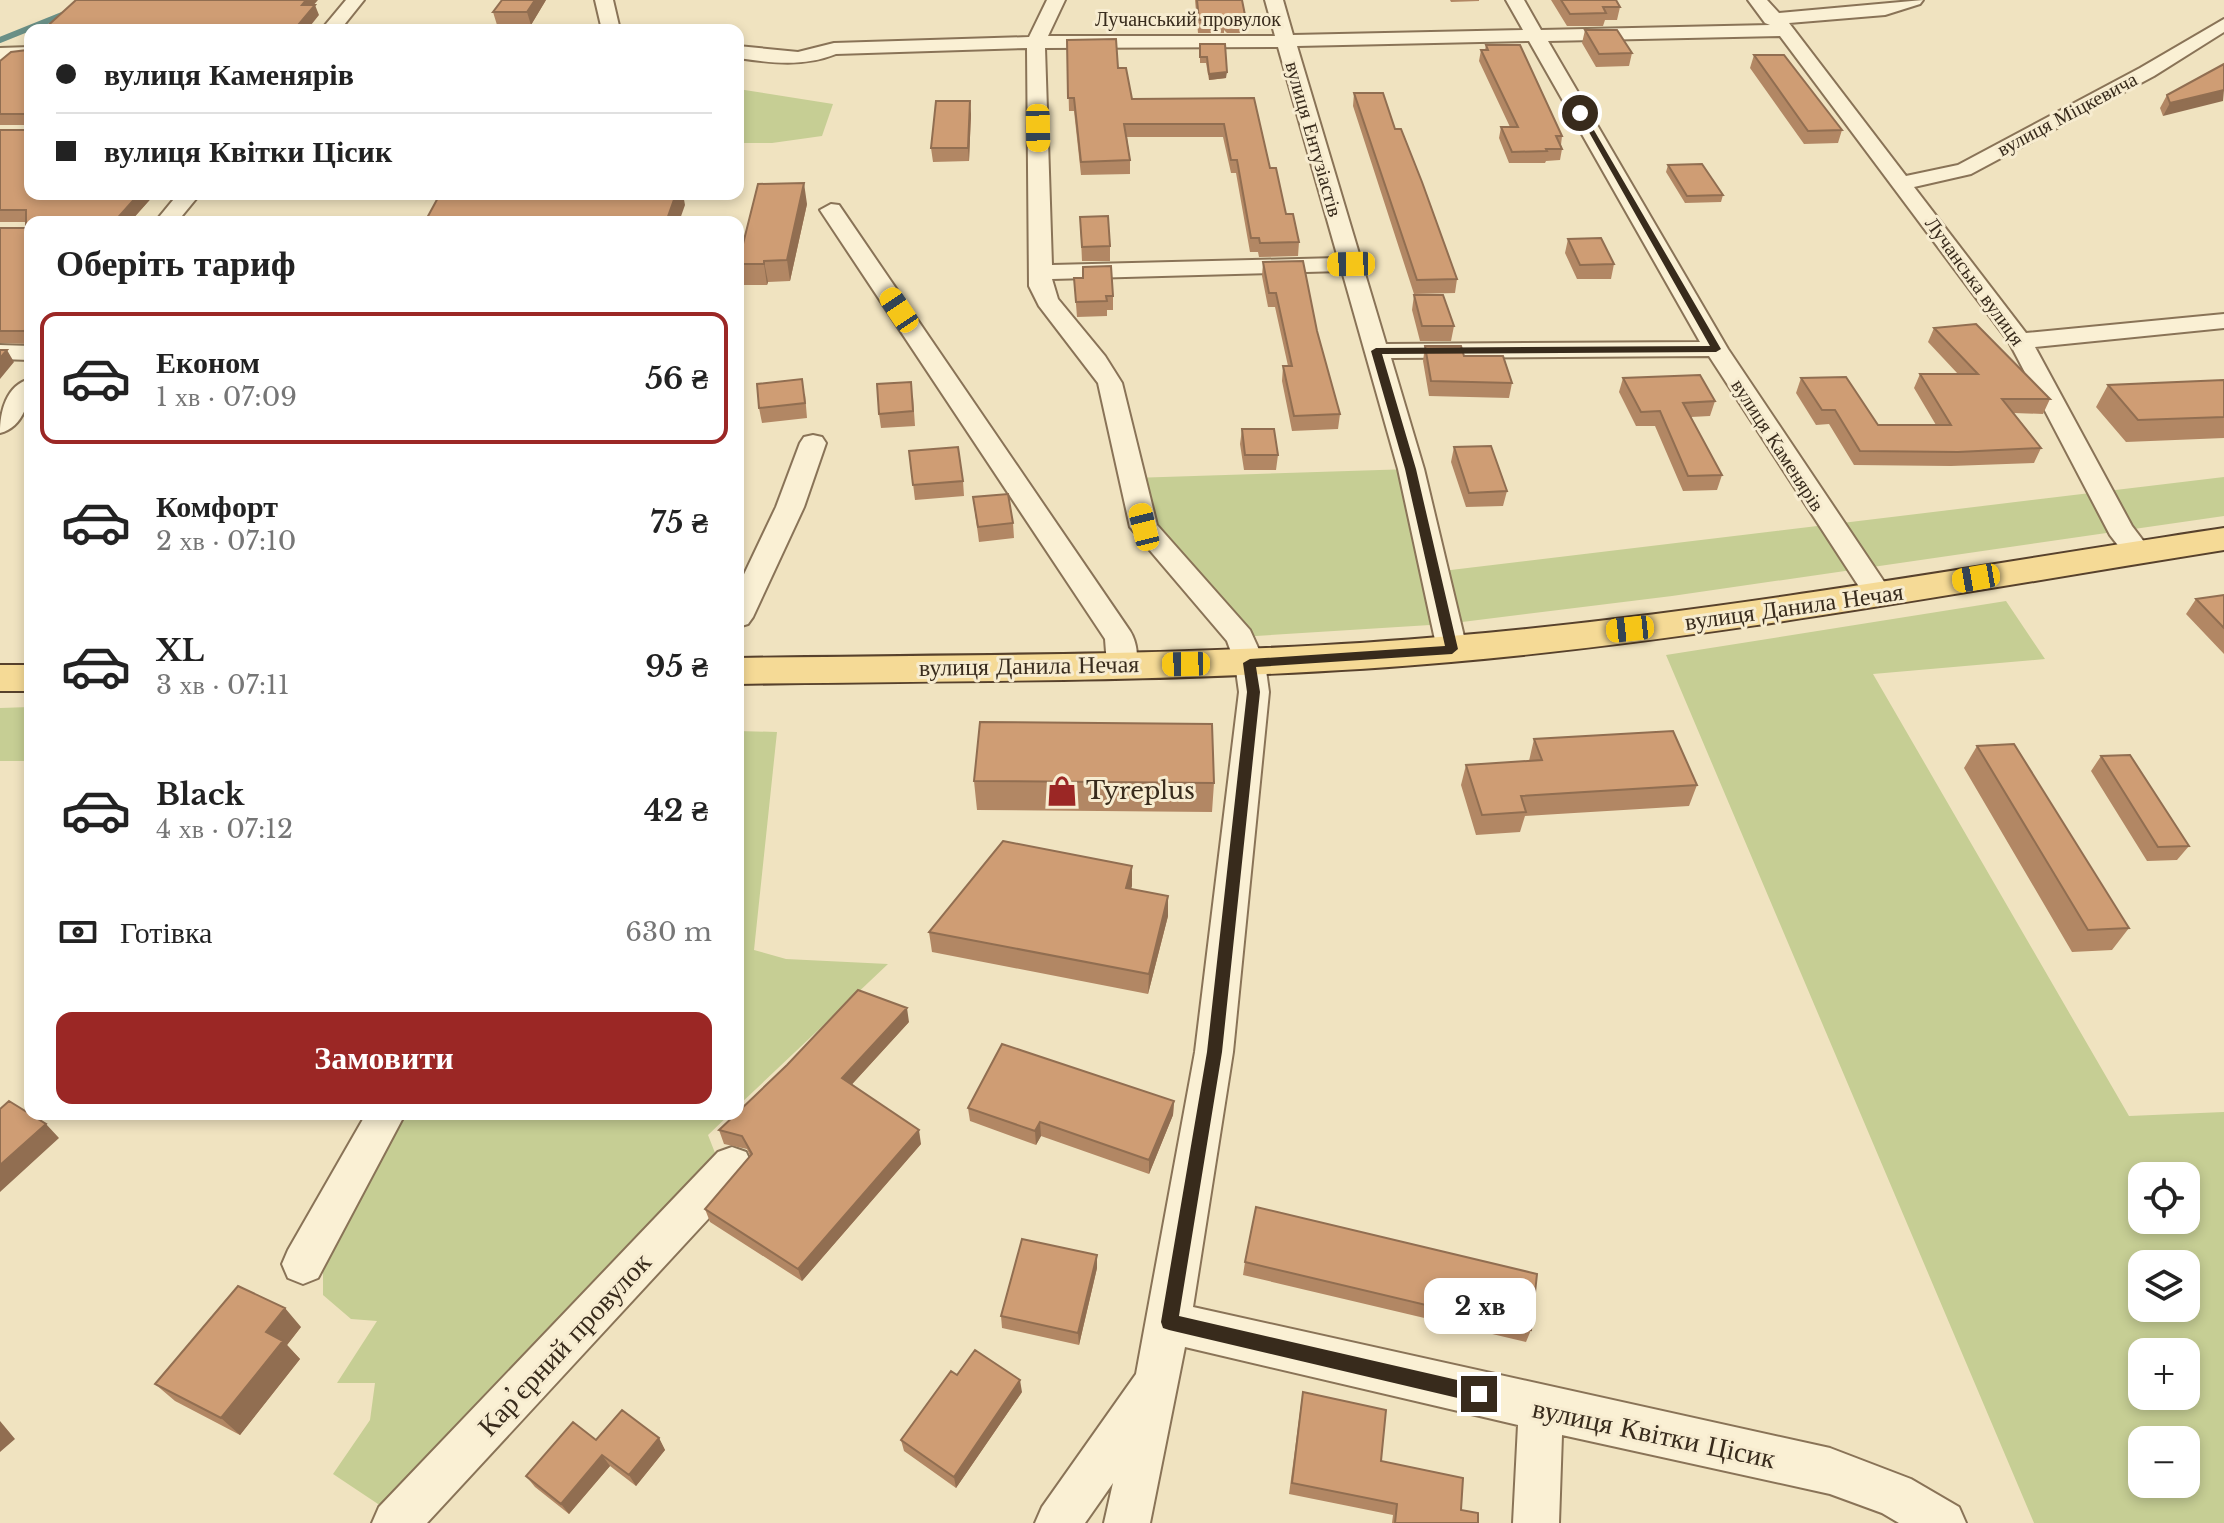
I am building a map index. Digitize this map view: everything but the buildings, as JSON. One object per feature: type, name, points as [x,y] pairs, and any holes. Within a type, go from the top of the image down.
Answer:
[{"type":"main road","name":"вулиця Данила Нечая","points":[[744,671],[1250,663],[1452,649],[1690,622],[2224,539]]},
{"type":"main road","points":[[0,678],[24,678]]},
{"type":"street","points":[[335,24],[355,0]]},
{"type":"street","points":[[604,0],[610,24]]},
{"type":"street","points":[[1056,0],[1036,42],[1041,272],[1047,301],[1110,383],[1144,527],[1240,637],[1250,663],[1254,692],[1214,1052],[1169,1322],[1127,1523]]},
{"type":"street","name":"вулиця Ентузіастів","points":[[1274,0],[1411,469],[1452,649]]},
{"type":"street","name":"вулиця Каменярів","points":[[1515,0],[1716,349],[1879,595]]},
{"type":"street","name":"Лучанська вулиця","points":[[1757,0],[2020,341],[2120,529],[2137,551]]},
{"type":"street","name":"Лучанський провулок","points":[[744,53],[800,58],[834,49],[1036,42],[1285,41],[1534,35],[1778,24],[1885,10],[1914,0]]},
{"type":"street","name":"вулиця Міцкевича","points":[[1901,183],[1964,170],[2147,72],[2224,24]]},
{"type":"street","points":[[0,54],[24,53]]},
{"type":"street","points":[[171,216],[184,200]]},
{"type":"street","points":[[831,210],[1120,638],[1122,665]]},
{"type":"street","points":[[1041,272],[1351,264]]},
{"type":"street","points":[[2020,341],[2213,323],[2224,345]]},
{"type":"street","points":[[1376,351],[1716,349]]},
{"type":"street","points":[[0,352],[24,353]]},
{"type":"street","points":[[0,425],[24,394]]},
{"type":"street","points":[[744,604],[790,507],[813,443]]},
{"type":"street","points":[[303,1264],[383,1120]]},
{"type":"street","name":"Карʼєрний провулок","points":[[395,1523],[732,1165]]},
{"type":"street","name":"вулиця Квітки Цісик","points":[[1169,1322],[1830,1471],[1895,1495],[1943,1523]]},
{"type":"street","points":[[1058,1523],[1158,1377]]},
{"type":"street","points":[[1536,1523],[1541,1408]]},
{"type":"green space","points":[[744,90],[833,104],[822,136],[772,143],[744,143]]},
{"type":"green space","points":[[1411,469],[1434,572],[2224,477],[2224,516],[1672,596],[1446,624],[1240,637],[1154,542],[1132,478]]},
{"type":"green space","points":[[2006,601],[2045,659],[1873,674],[2129,1116],[2224,1112],[2224,1523],[2034,1523],[1666,655]]},
{"type":"green space","points":[[24,707],[24,761],[0,761],[0,708]]},
{"type":"green space","points":[[744,731],[777,732],[754,950],[786,959],[888,964],[744,1100]]},
{"type":"green space","points":[[400,1120],[724,1120],[708,1135],[717,1158],[387,1510],[333,1474],[370,1420],[375,1383],[337,1383],[377,1321],[351,1319],[323,1295],[323,1269]]},
{"type":"waterway","points":[[40,24],[67,13]]},
{"type":"waterway","points":[[0,40],[24,30]]},
{"type":"place","name":"Tyreplus","points":[[1062,791]]},
{"type":"route","points":[[1479,1394],[1169,1322],[1194,1187],[1214,1052],[1254,692],[1250,663],[1452,649],[1411,469],[1376,351],[1716,349],[1580,113]]}]
